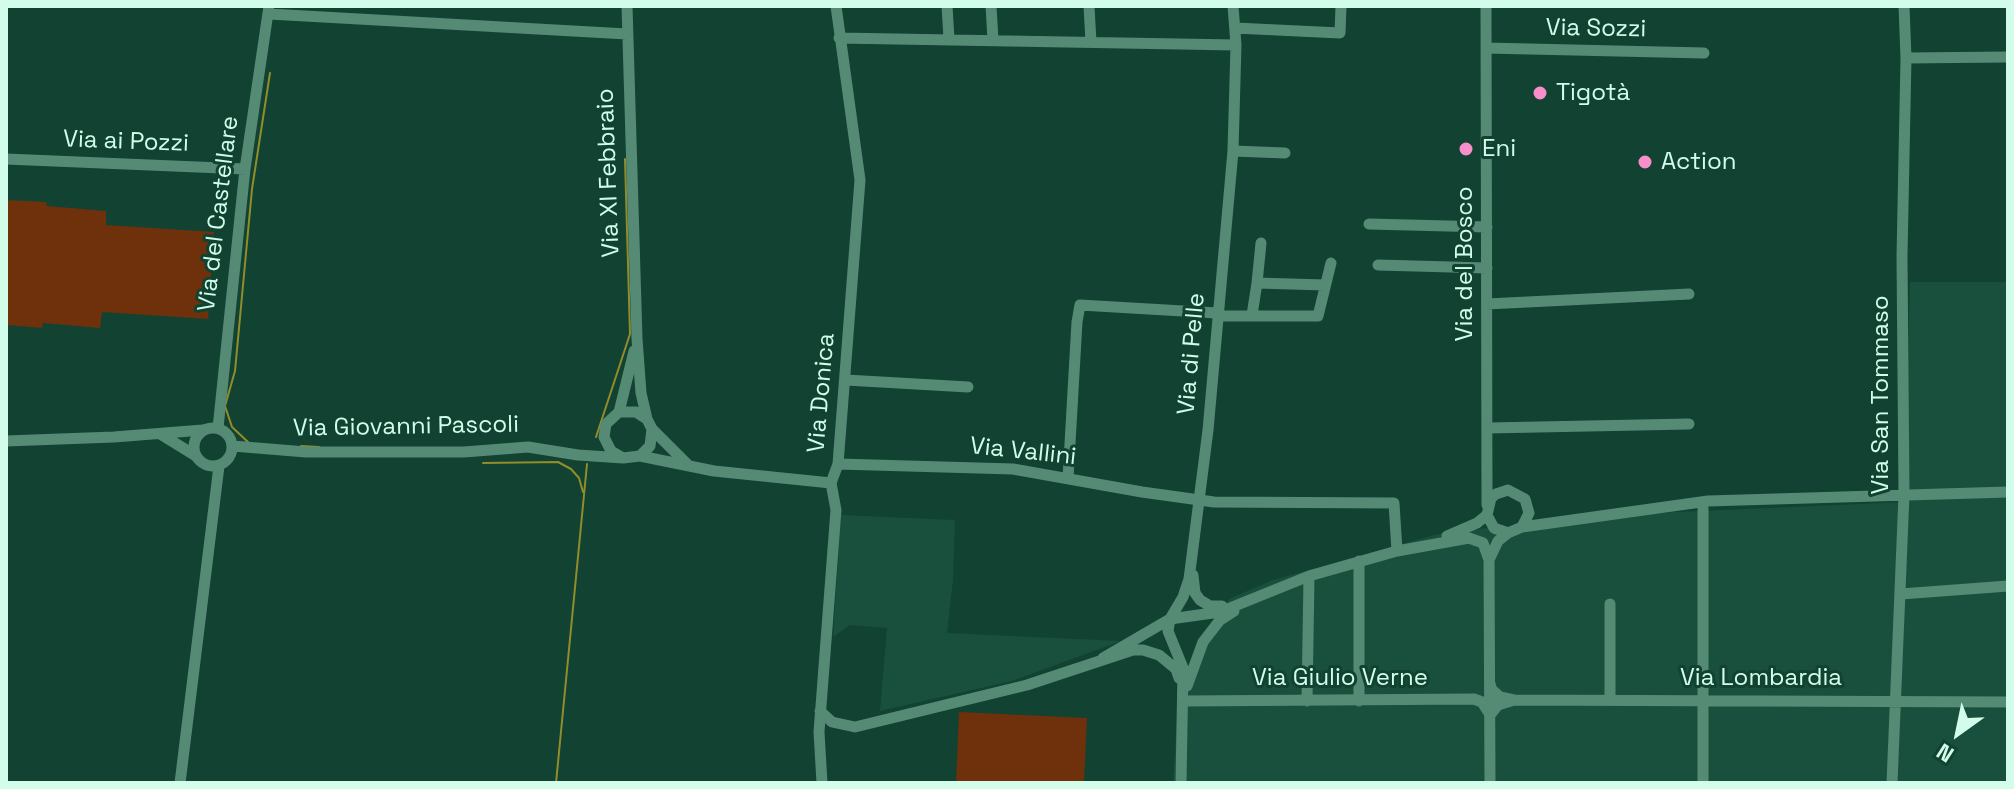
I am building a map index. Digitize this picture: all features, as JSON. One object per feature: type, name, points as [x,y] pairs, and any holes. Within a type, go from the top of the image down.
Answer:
[{"type":"street","points":[[400,6],[400,21]]},
{"type":"street","name":"Via XI Febbraio","points":[[627,6],[637,339],[641,393],[649,424]]},
{"type":"street","name":"Via Donica","points":[[822,783],[820,711],[836,510],[831,483],[838,464],[860,180],[836,6]]},
{"type":"street","points":[[947,6],[949,39]]},
{"type":"street","points":[[991,6],[993,40]]},
{"type":"street","points":[[1089,6],[1091,42]]},
{"type":"street","name":"Via di Pelle","points":[[1170,619],[1183,597],[1192,561],[1200,501],[1233,151],[1236,45],[1233,6]]},
{"type":"street","points":[[1235,28],[1340,33],[1341,6]]},
{"type":"street","name":"Via del Bosco","points":[[1486,6],[1487,510]]},
{"type":"street","name":"Via San Tommaso","points":[[1892,783],[1904,495],[1904,6]]},
{"type":"street","points":[[269,10],[627,34]]},
{"type":"street","name":"Via del Castellare","points":[[218,428],[245,169],[269,10]]},
{"type":"street","points":[[839,38],[1236,45]]},
{"type":"street","name":"Via Sozzi","points":[[1486,48],[1704,53]]},
{"type":"street","points":[[1906,58],[2008,57]]},
{"type":"street","points":[[1233,151],[1285,153]]},
{"type":"street","name":"Via ai Pozzi","points":[[6,159],[245,169]]},
{"type":"street","points":[[1369,224],[1487,227]]},
{"type":"street","points":[[1252,315],[1261,243]]},
{"type":"street","points":[[1068,478],[1080,305],[1217,314],[1318,316],[1331,263]]},
{"type":"street","points":[[1378,265],[1487,268]]},
{"type":"street","points":[[1257,283],[1325,285]]},
{"type":"street","points":[[1487,304],[1689,294]]},
{"type":"street","name":"Via XI Febbraio","points":[[619,412],[637,339]]},
{"type":"street","points":[[846,380],[968,387]]},
{"type":"street","points":[[623,458],[611,451],[604,437],[606,424],[619,412],[636,412],[688,465]]},
{"type":"street","points":[[640,456],[650,446],[649,424]]},
{"type":"street","points":[[1488,428],[1689,424]]},
{"type":"street","points":[[6,441],[162,434],[218,428],[226,432],[233,446],[229,458],[219,466],[207,466],[162,434]]},
{"type":"street","points":[[196,456],[194,442],[203,430]]},
{"type":"street","points":[[578,455],[604,437]]},
{"type":"street","name":"Via Giovanni Pascoli","points":[[233,446],[306,452],[464,452],[528,447],[578,455],[640,456],[714,471],[831,483]]},
{"type":"street","name":"Via Vallini","points":[[838,464],[1013,469],[1200,501],[1394,503],[1397,551]]},
{"type":"street","points":[[180,783],[219,466]]},
{"type":"street","points":[[1488,473],[1503,491]]},
{"type":"street","points":[[1103,658],[1170,619],[1220,612],[1309,576],[1456,533],[1487,510],[1496,494],[1503,491],[1520,494],[1528,509],[1528,517],[1522,527]]},
{"type":"street","points":[[1489,560],[1498,541],[1522,527],[1703,502],[2008,492]]},
{"type":"street","points":[[1703,502],[1703,783]]},
{"type":"street","points":[[1528,509],[1560,523]]},
{"type":"street","points":[[1487,510],[1494,528],[1508,533]]},
{"type":"street","points":[[1428,543],[1473,539],[1483,543],[1489,560],[1490,783]]},
{"type":"street","points":[[1192,561],[1193,586],[1197,597],[1204,603],[1225,606],[1250,600]]},
{"type":"street","points":[[1359,561],[1359,701]]},
{"type":"street","points":[[1307,701],[1309,576]]},
{"type":"street","points":[[1901,594],[2008,586]]},
{"type":"street","points":[[1184,699],[1191,669],[1211,629],[1250,600]]},
{"type":"street","points":[[1610,604],[1610,700]]},
{"type":"street","points":[[1170,619],[1168,631],[1183,668],[1181,783]]},
{"type":"street","points":[[820,711],[832,722],[855,727],[1027,685],[1133,650],[1159,655],[1176,669],[1184,699]]},
{"type":"street","points":[[1489,682],[1494,693],[1514,700]]},
{"type":"street","name":"Via Giulio Verne","points":[[1184,699],[1474,699],[1482,702],[1490,715]]},
{"type":"street","points":[[1490,715],[1498,705],[1514,700]]},
{"type":"street","name":"Via Lombardia","points":[[1514,700],[2008,702]]},
{"type":"shaded area","points":[[6,200],[106,211],[106,225],[214,232],[208,319],[102,312],[100,328],[43,323],[42,328],[6,325]]},
{"type":"shaded area","points":[[1910,282],[2008,282],[2008,783],[1173,783],[1179,685],[1229,599],[1273,580],[1445,532],[1656,513],[1904,502]]},
{"type":"shaded area","points":[[841,515],[955,520],[947,633],[1121,641],[1012,681],[880,711],[887,628],[850,625],[833,637]]},
{"type":"shaded area","points":[[959,712],[1087,718],[1084,783],[956,783]]},
{"type":"waterway","points":[[248,442],[232,427],[225,406],[235,371],[252,189],[270,73]]},
{"type":"waterway","points":[[596,437],[630,334],[625,159]]},
{"type":"waterway","points":[[301,446],[319,447]]},
{"type":"waterway","points":[[483,463],[558,462],[579,478],[583,492]]},
{"type":"waterway","points":[[556,783],[587,464]]},
{"type":"place","name":"Tigotà","points":[[1540,93]]},
{"type":"place","name":"Eni","points":[[1466,149]]},
{"type":"place","name":"Action","points":[[1645,162]]}]
